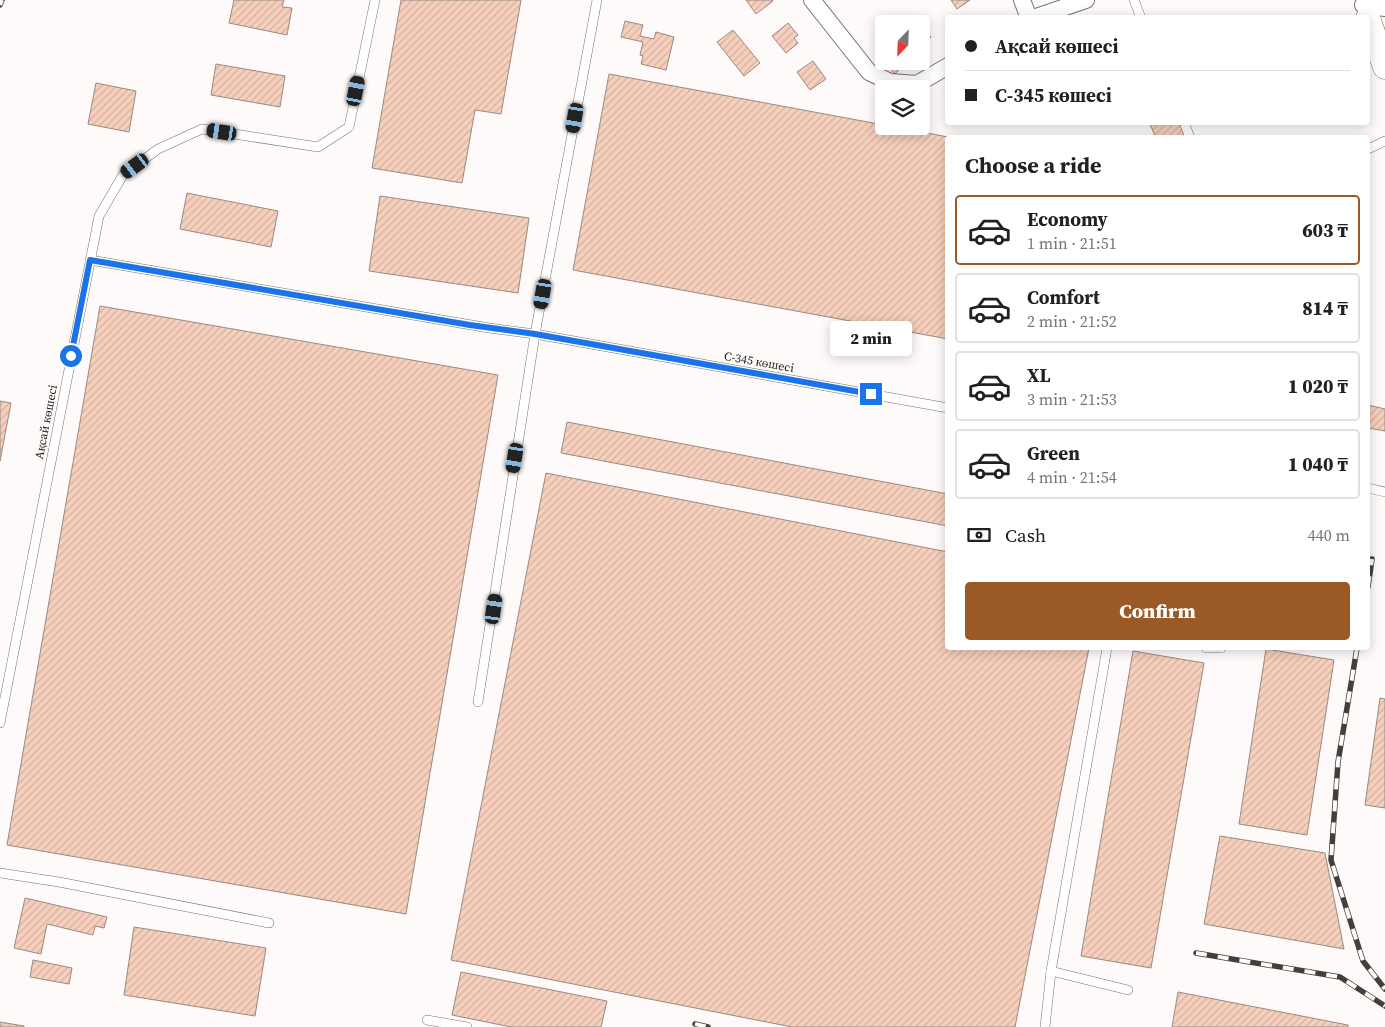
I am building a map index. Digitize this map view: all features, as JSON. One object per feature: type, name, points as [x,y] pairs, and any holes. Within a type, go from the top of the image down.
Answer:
[{"type":"main road","points":[[1369,10],[1385,67]]},
{"type":"street","points":[[812,0],[869,72],[890,82],[917,84],[945,68]]},
{"type":"street","points":[[1022,0],[1028,15]]},
{"type":"street","points":[[1042,15],[1086,0]]},
{"type":"lane","name":"Ақсай көшесі","points":[[0,723],[99,216],[124,175],[158,149],[202,129],[318,147],[349,127],[375,0]]},
{"type":"lane","points":[[478,702],[535,334],[597,0]]},
{"type":"lane","points":[[1134,0],[1140,15]]},
{"type":"lane","points":[[1370,148],[1385,141]]},
{"type":"lane","name":"С-345 көшесі","points":[[90,260],[489,328],[535,334],[945,407]]},
{"type":"lane","points":[[1370,488],[1385,492]]},
{"type":"lane","points":[[1045,1027],[1050,971],[1108,650]]},
{"type":"lane","points":[[0,873],[59,882],[269,923]]},
{"type":"lane","points":[[1050,971],[1128,990]]},
{"type":"lane","points":[[427,1020],[467,1027]]},
{"type":"building","points":[[234,0],[284,0],[282,7],[292,8],[287,35],[229,23]]},
{"type":"building","points":[[401,0],[521,0],[501,114],[475,110],[462,183],[372,168]]},
{"type":"building","points":[[746,0],[772,0],[773,1],[756,14]]},
{"type":"building","points":[[951,0],[970,0],[957,9]]},
{"type":"building","points":[[625,21],[643,25],[640,36],[654,39],[656,32],[674,37],[666,70],[641,64],[643,56],[640,55],[643,42],[621,37]]},
{"type":"building","points":[[788,23],[798,35],[794,38],[798,43],[786,53],[772,36]]},
{"type":"building","points":[[733,30],[760,63],[744,76],[717,42]]},
{"type":"building","points":[[813,61],[826,79],[810,90],[797,72]]},
{"type":"building","points":[[216,64],[285,76],[280,107],[211,95]]},
{"type":"building","points":[[891,70],[899,70],[895,74]]},
{"type":"building","points":[[609,74],[875,123],[875,135],[930,135],[930,133],[945,136],[945,338],[573,270]]},
{"type":"building","points":[[96,83],[136,91],[129,132],[88,124]]},
{"type":"building","points":[[1150,125],[1180,125],[1184,135],[1155,135]]},
{"type":"building","points":[[187,193],[278,211],[271,247],[180,229]]},
{"type":"building","points":[[380,196],[529,218],[518,293],[369,271]]},
{"type":"building","points":[[100,306],[498,375],[406,914],[7,845]]},
{"type":"building","points":[[0,401],[11,403],[0,461]]},
{"type":"building","points":[[1370,405],[1385,409],[1385,431],[1370,428]]},
{"type":"building","points":[[567,422],[945,493],[945,525],[561,453]]},
{"type":"building","points":[[546,473],[945,551],[945,650],[1089,650],[1015,1027],[792,1027],[451,960]]},
{"type":"building","points":[[1266,650],[1334,660],[1307,835],[1239,824]]},
{"type":"building","points":[[1133,651],[1204,663],[1151,968],[1081,956]]},
{"type":"building","points":[[1380,698],[1385,699],[1385,808],[1365,805]]},
{"type":"building","points":[[1220,836],[1325,853],[1344,949],[1204,924]]},
{"type":"building","points":[[25,898],[107,917],[104,928],[95,926],[93,935],[47,924],[41,954],[14,948]]},
{"type":"building","points":[[134,927],[266,948],[255,1016],[124,995]]},
{"type":"building","points":[[33,960],[72,968],[69,984],[30,977]]},
{"type":"building","points":[[461,972],[607,1001],[601,1027],[511,1027],[452,1015]]},
{"type":"building","points":[[1178,992],[1348,1025],[1348,1027],[1172,1027]]},
{"type":"building","points":[[0,1022],[24,1026],[24,1027],[0,1027]]},
{"type":"railway","points":[[0,5],[2,0]]},
{"type":"railway","points":[[1370,573],[1372,559]]},
{"type":"railway","points":[[1357,650],[1338,762],[1331,860],[1363,961],[1385,989]]},
{"type":"railway","points":[[1196,953],[1340,977],[1385,1006]]},
{"type":"railway","points":[[695,1024],[708,1027]]},
{"type":"route","points":[[71,356],[90,260],[470,325],[535,334],[871,394]]}]
